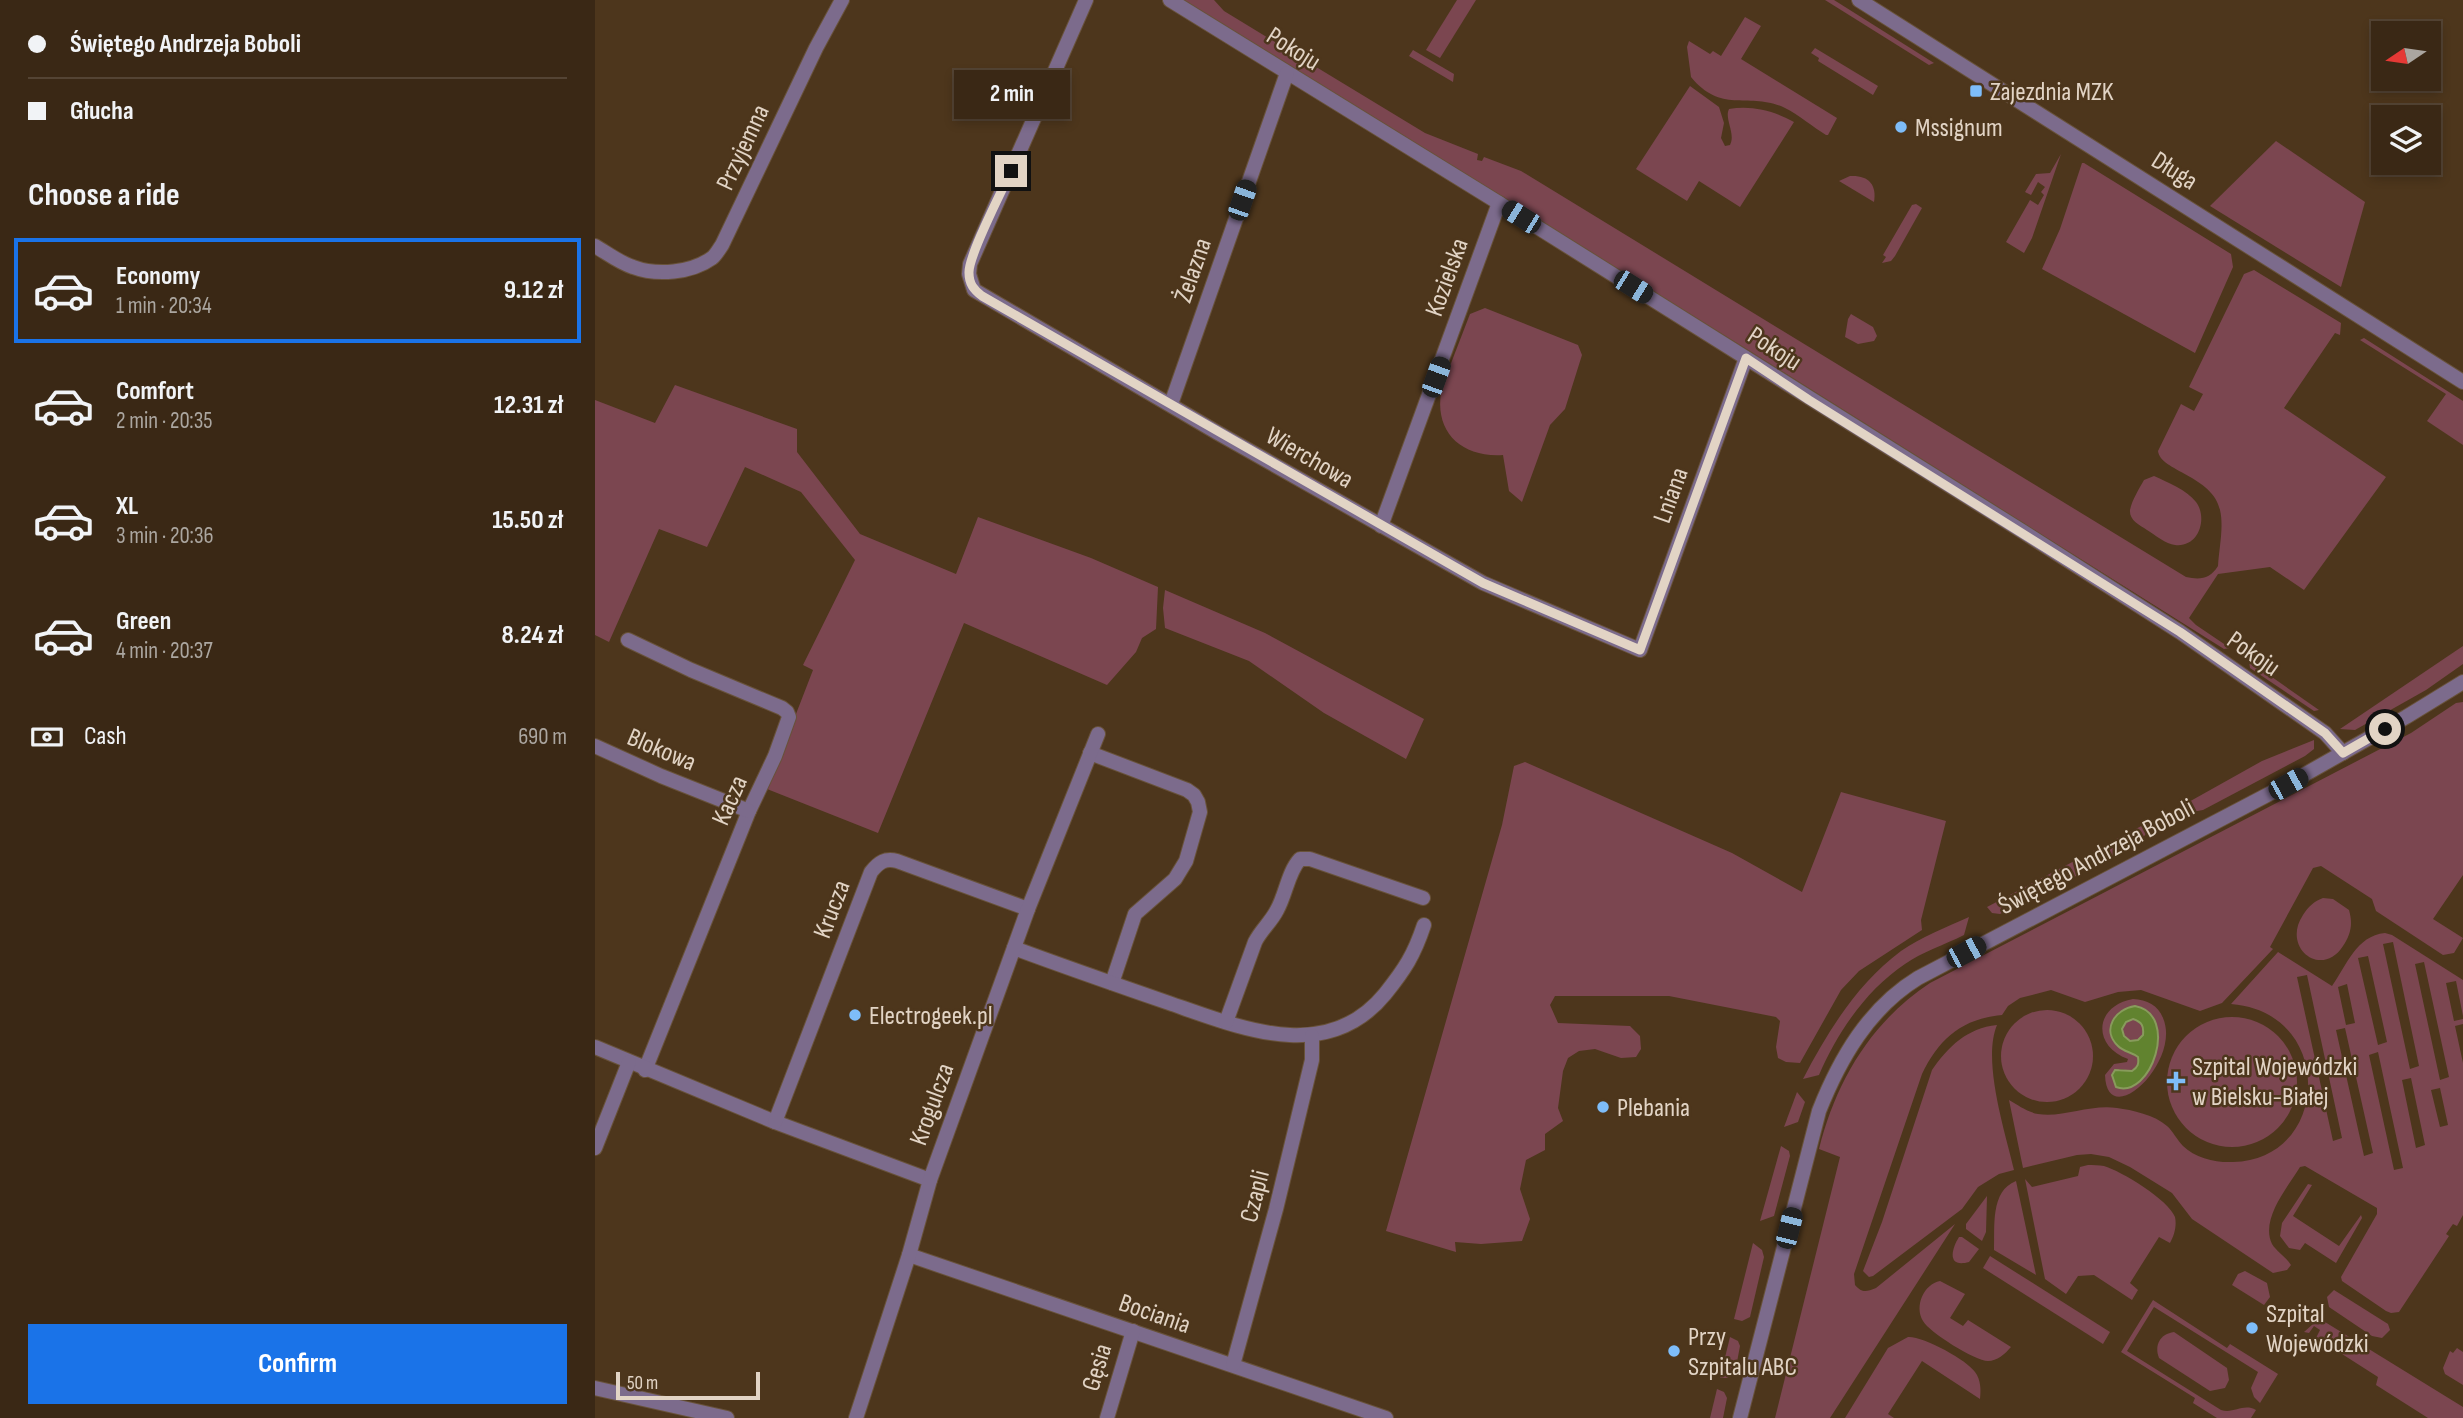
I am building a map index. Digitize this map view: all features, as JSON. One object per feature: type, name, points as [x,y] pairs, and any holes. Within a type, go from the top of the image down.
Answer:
[{"type":"street","name":"Przyjemna","points":[[595,247],[632,267],[652,272],[670,272],[693,267],[713,257],[722,245],[816,48],[842,0]]},
{"type":"street","name":"Wierchowa","points":[[1086,0],[970,264],[974,290],[1218,433],[1483,583],[1640,650]]},
{"type":"street","name":"Pokoju","points":[[1170,0],[1499,203],[2180,632],[2325,733],[2343,753]]},
{"type":"street","name":"Długa","points":[[1859,0],[2463,382]]},
{"type":"street","name":"Żelazna","points":[[1171,404],[1287,73]]},
{"type":"street","name":"Kozielska","points":[[1381,526],[1499,203]]},
{"type":"street","name":"Lniana","points":[[1640,650],[1746,358]]},
{"type":"street","name":"Kacza","points":[[628,640],[787,712],[789,718],[645,1070]]},
{"type":"street","name":"Świętego Andrzeja Boboli","points":[[1740,1418],[1819,1111],[1834,1075],[1848,1051],[1883,1006],[1918,978],[2343,753],[2463,682]]},
{"type":"street","name":"Krogulcza","points":[[856,1418],[909,1255],[930,1180],[1013,948],[1098,734]]},
{"type":"street","name":"Blokowa","points":[[595,746],[749,811]]},
{"type":"street","points":[[1090,753],[1187,790],[1198,802],[1200,812],[1182,870],[1135,914],[1112,983]]},
{"type":"street","name":"Krucza","points":[[775,1122],[871,872],[877,864],[890,859],[897,861],[1028,909]]},
{"type":"street","points":[[1226,1022],[1255,942],[1277,911],[1300,859],[1310,859],[1423,898]]},
{"type":"street","points":[[1013,948],[1226,1022],[1267,1032],[1312,1036],[1354,1022],[1378,1003],[1413,955],[1424,925]]},
{"type":"street","name":"Czapli","points":[[1233,1365],[1276,1209],[1312,1060],[1312,1036]]},
{"type":"street","points":[[595,1047],[775,1122],[930,1180]]},
{"type":"street","points":[[595,1147],[629,1062]]},
{"type":"street","name":"Bociania","points":[[909,1255],[1386,1418]]},
{"type":"street","name":"Gęsia","points":[[1107,1418],[1133,1331]]},
{"type":"street","points":[[595,1388],[727,1418]]},
{"type":"shaded area","points":[[1181,0],[1214,0],[1224,11],[1425,133],[1478,154],[1477,160],[1482,161],[1484,157],[1521,171],[2186,577],[2204,578],[2212,574],[2218,566],[2220,510],[2208,489],[2168,464],[2158,451],[2181,404],[2194,411],[2203,394],[2189,387],[2244,274],[2254,270],[2341,323],[2340,335],[2335,333],[2284,408],[2386,477],[2304,590],[2270,567],[2218,574],[2189,618],[2230,648],[2224,649],[1748,350]]},
{"type":"shaded area","points":[[1457,0],[1476,0],[1440,58],[1426,50]]},
{"type":"shaded area","points":[[1825,0],[1834,0],[1934,63],[1929,65]]},
{"type":"shaded area","points":[[1745,17],[1761,26],[1741,59],[1837,118],[1828,135],[1785,108],[1760,101],[1725,99],[1703,89],[1691,77],[1687,47],[1689,41],[1710,54],[1713,51],[1721,56]]},
{"type":"shaded area","points":[[1815,48],[1878,86],[1873,95],[1818,61],[1819,58],[1811,53]]},
{"type":"shaded area","points":[[1413,50],[1454,74],[1453,82],[1409,56]]},
{"type":"shaded area","points":[[1690,86],[1719,107],[1724,123],[1721,138],[1725,146],[1730,145],[1731,140],[1729,109],[1763,110],[1794,122],[1740,207],[1699,181],[1687,201],[1636,169]]},
{"type":"shaded area","points":[[2276,141],[2365,202],[2341,287],[2210,206]]},
{"type":"shaded area","points":[[2061,154],[2032,238],[2024,253],[2006,242],[2030,200],[2038,205],[2044,195],[2041,192],[2045,187],[2038,182],[2031,195],[2025,192],[2036,174],[2050,173]]},
{"type":"shaded area","points":[[2082,163],[2231,254],[2233,267],[2195,353],[2042,269],[2060,229]]},
{"type":"shaded area","points":[[1850,176],[1862,177],[1870,182],[1874,190],[1874,202],[1839,181]]},
{"type":"shaded area","points":[[1916,204],[1922,208],[1895,256],[1891,261],[1882,263],[1886,257],[1883,255],[1912,205]]},
{"type":"shaded area","points":[[1485,308],[1578,345],[1582,355],[1565,409],[1550,425],[1522,502],[1509,491],[1503,455],[1487,455],[1461,445],[1445,427],[1441,414],[1443,384],[1470,314]]},
{"type":"shaded area","points":[[1851,314],[1873,327],[1877,336],[1874,341],[1858,344],[1845,337]]},
{"type":"shaded area","points":[[2364,338],[2463,401],[2463,445],[2427,421],[2446,394],[2360,340]]},
{"type":"shaded area","points":[[675,385],[797,429],[797,452],[860,534],[956,574],[978,517],[1091,558],[1158,587],[1156,629],[1142,638],[1136,652],[1107,685],[964,623],[878,833],[767,789],[813,670],[803,665],[855,560],[801,492],[745,467],[707,547],[659,529],[609,642],[595,635],[595,400],[655,423]]},
{"type":"shaded area","points":[[2154,476],[2182,490],[2200,509],[2199,531],[2190,542],[2183,545],[2168,543],[2131,517],[2131,506],[2140,487],[2144,480]]},
{"type":"shaded area","points":[[1165,590],[1265,633],[1424,719],[1406,759],[1324,713],[1249,661],[1165,628]]},
{"type":"shaded area","points":[[2463,646],[2463,664],[2426,690],[2355,730],[2340,729]]},
{"type":"shaded area","points":[[2249,661],[2319,710],[2314,711],[2250,668]]},
{"type":"shaded area","points":[[2463,702],[2463,875],[2433,919],[2463,938],[2454,953],[2443,955],[2376,911],[2372,899],[2321,866],[2313,868],[2270,947],[2273,949],[2222,1003],[2200,1011],[2141,990],[2118,992],[2085,1002],[2051,990],[2020,998],[2008,1006],[2002,1015],[1987,1017],[1963,1026],[1944,1041],[1922,1074],[1854,1274],[1855,1285],[1864,1291],[1876,1288],[1955,1224],[1830,1418],[1775,1418],[1840,1157],[1819,1149],[1826,1124],[1846,1077],[1859,1055],[1890,1016],[1930,983],[2411,733],[2456,703]]},
{"type":"shaded area","points":[[2314,740],[2314,749],[2305,756],[2203,810],[2192,812],[2178,808],[2262,761]]},
{"type":"shaded area","points":[[1525,762],[1732,853],[1802,892],[1841,792],[1946,821],[1921,920],[1922,930],[1859,971],[1841,990],[1800,1063],[1786,1062],[1778,1058],[1776,1047],[1780,1021],[1776,1017],[1669,996],[1555,996],[1550,1005],[1558,1023],[1630,1026],[1640,1036],[1641,1049],[1636,1057],[1621,1058],[1595,1049],[1579,1051],[1568,1058],[1563,1071],[1558,1108],[1563,1121],[1545,1134],[1545,1150],[1526,1160],[1520,1189],[1530,1219],[1522,1241],[1481,1244],[1455,1242],[1456,1252],[1386,1231],[1502,825],[1514,766]]},
{"type":"shaded area","points":[[2153,820],[2148,831],[2127,851],[2104,858],[2093,851]]},
{"type":"shaded area","points":[[2080,858],[2084,866],[2080,874],[2000,914],[1992,913],[1987,907]]},
{"type":"shaded area","points":[[2323,898],[2333,899],[2349,910],[2351,920],[2346,942],[2325,960],[2307,955],[2300,948],[2297,938],[2303,915],[2309,907]]},
{"type":"shaded area","points":[[1969,917],[1964,935],[1912,960],[1878,986],[1844,1028],[1819,1075],[1803,1079],[1845,1009],[1885,964],[1901,951],[1934,932]]},
{"type":"shaded area","points":[[2375,935],[2392,935],[2463,980],[2463,1016],[2456,981],[2446,983],[2454,1021],[2463,1019],[2463,1024],[2455,1026],[2463,1063],[2463,1215],[2457,1226],[2453,1224],[2446,1234],[2449,1236],[2399,1312],[2386,1311],[2342,1281],[2341,1277],[2377,1214],[2377,1208],[2305,1166],[2300,1167],[2272,1214],[2269,1234],[2272,1244],[2291,1265],[2287,1270],[2273,1273],[2192,1219],[2172,1193],[2109,1157],[2077,1155],[2023,1168],[2009,1100],[2026,1110],[2047,1115],[2107,1107],[2143,1114],[2167,1126],[2188,1150],[2213,1161],[2233,1162],[2265,1155],[2289,1138],[2303,1113],[2308,1085],[2304,1057],[2289,1032],[2265,1013],[2231,1004],[2278,952],[2332,986],[2353,953]],"holes":[[[2393,942],[2419,1066],[2410,1069],[2383,944]],[[2368,956],[2387,1042],[2378,1045],[2358,958]],[[2424,962],[2449,1077],[2440,1080],[2415,964]],[[2307,975],[2342,1138],[2333,1141],[2297,977]],[[2347,984],[2355,1023],[2346,1025],[2338,987]],[[2345,1028],[2373,1153],[2364,1156],[2336,1030]],[[2378,1052],[2403,1168],[2394,1170],[2369,1055]],[[2411,1078],[2425,1145],[2416,1148],[2402,1080]],[[2440,1088],[2448,1125],[2440,1127],[2431,1090]]]},
{"type":"shaded area","points":[[2133,999],[2155,1007],[2163,1018],[2166,1035],[2162,1054],[2154,1071],[2142,1085],[2129,1094],[2118,1097],[2109,1091],[2105,1075],[2114,1064],[2127,1062],[2128,1059],[2108,1045],[2102,1027],[2111,1010],[2120,1003]],"holes":[[[2119,1012],[2156,1023],[2131,1088],[2119,1069],[2132,1071],[2139,1063],[2138,1057],[2123,1050]]]},
{"type":"shaded area","points":[[2135,1006],[2149,1012],[2156,1024],[2158,1039],[2149,1069],[2140,1081],[2129,1088],[2116,1087],[2112,1075],[2115,1070],[2132,1071],[2137,1067],[2138,1057],[2118,1046],[2111,1033],[2116,1016]],"holes":[[[2136,1020],[2142,1025],[2143,1035],[2138,1040],[2130,1041],[2124,1036],[2122,1029],[2126,1022]]]},
{"type":"shaded area","points":[[2047,1010],[2065,1013],[2080,1023],[2090,1038],[2093,1056],[2090,1074],[2080,1089],[2065,1099],[2047,1102],[2029,1099],[2014,1089],[2004,1074],[2001,1056],[2004,1038],[2014,1023],[2029,1013]]},
{"type":"shaded area","points":[[2232,1017],[2257,1022],[2278,1036],[2292,1057],[2297,1082],[2292,1107],[2278,1128],[2257,1142],[2232,1147],[2207,1142],[2186,1128],[2172,1107],[2167,1082],[2172,1057],[2186,1036],[2207,1022]]},
{"type":"shaded area","points":[[2133,1019],[2143,1026],[2144,1030],[2137,1040],[2133,1041],[2123,1034],[2122,1030],[2129,1020]]},
{"type":"shaded area","points":[[1997,1025],[1993,1040],[1993,1076],[2014,1170],[1999,1174],[1978,1187],[1962,1209],[1869,1277],[1863,1271],[1932,1070],[1967,1034]]},
{"type":"shaded area","points":[[1797,1092],[1805,1102],[1798,1122],[1784,1127]]},
{"type":"shaded area","points":[[1781,1146],[1789,1151],[1790,1156],[1774,1216],[1760,1221]]},
{"type":"shaded area","points":[[2104,1166],[2132,1180],[2164,1203],[2175,1217],[2175,1231],[2170,1243],[2159,1237],[2130,1283],[2138,1290],[2132,1300],[2094,1275],[2078,1276],[2066,1294],[2045,1279],[2025,1179],[2032,1187],[2078,1176],[2080,1167]]},
{"type":"shaded area","points":[[2016,1181],[2036,1275],[1994,1250],[1998,1201],[2008,1186]]},
{"type":"shaded area","points":[[2308,1184],[2312,1185],[2293,1216],[2339,1246],[2361,1215],[2362,1218],[2336,1263],[2305,1243],[2300,1250],[2289,1248],[2280,1236],[2282,1223]]},
{"type":"shaded area","points":[[1987,1196],[1986,1232],[1982,1241],[1966,1229],[1966,1224]]},
{"type":"shaded area","points":[[1959,1237],[1979,1249],[1969,1262],[1954,1260],[1954,1247]]},
{"type":"shaded area","points":[[1753,1243],[1762,1250],[1764,1257],[1750,1317],[1742,1321],[1734,1319]]},
{"type":"shaded area","points":[[1990,1256],[2110,1332],[2103,1344],[1983,1268]]},
{"type":"shaded area","points":[[2245,1271],[2267,1283],[2270,1297],[2264,1305],[2232,1285],[2238,1274]]},
{"type":"shaded area","points":[[1940,1281],[1965,1294],[1950,1318],[1963,1326],[1968,1320],[2011,1347],[2001,1357],[1982,1360],[1953,1345],[1927,1326],[1920,1315],[1922,1296],[1929,1286]]},
{"type":"shaded area","points":[[2334,1290],[2388,1324],[2390,1330],[2382,1338],[2372,1336],[2329,1307],[2327,1297]]},
{"type":"shaded area","points":[[2153,1300],[2227,1348],[2230,1344],[2278,1374],[2260,1403],[2251,1388],[2258,1372],[2154,1307],[2127,1351],[2221,1410],[2256,1410],[2251,1418],[2217,1418],[2193,1403],[2195,1398],[2121,1352]]},
{"type":"shaded area","points":[[2325,1322],[2463,1407],[2463,1418],[2428,1418],[2376,1385],[2378,1377],[2342,1354],[2343,1351],[2316,1338],[2320,1330],[2314,1326],[2309,1333],[2304,1332],[2313,1324]]},
{"type":"shaded area","points":[[2174,1332],[2227,1368],[2229,1380],[2225,1388],[2210,1391],[2159,1358],[2159,1341]]},
{"type":"shaded area","points":[[1730,1337],[1738,1341],[1740,1346],[1735,1373],[1727,1378],[1720,1378]]},
{"type":"shaded area","points":[[1908,1337],[1934,1344],[1970,1367],[1977,1375],[1980,1399],[1922,1361],[1888,1414],[1894,1418],[1845,1418],[1888,1348]]},
{"type":"shaded area","points":[[2457,1348],[2463,1352],[2463,1385],[2445,1374],[2443,1368],[2450,1351],[2453,1353]]},
{"type":"shaded area","points":[[1717,1389],[1724,1392],[1727,1398],[1723,1418],[1710,1418]]},
{"type":"place","name":"Zajezdnia MZK","points":[[1976,91]]},
{"type":"place","name":"Mssignum","points":[[1901,127]]},
{"type":"place","name":"Electrogeek.pl","points":[[855,1015]]},
{"type":"place","name":"Szpital Wojewódzki w Bielsku-Białej","points":[[2176,1081]]},
{"type":"place","name":"Plebania","points":[[1603,1107]]},
{"type":"place","name":"Szpital Wojewódzki","points":[[2252,1328]]},
{"type":"place","name":"Przy Szpitalu ABC","points":[[1674,1351]]},
{"type":"route","points":[[1011,171],[970,264],[969,274],[974,290],[1218,433],[1483,583],[1640,650],[1746,358],[2180,632],[2325,733],[2343,753],[2385,729]]}]
